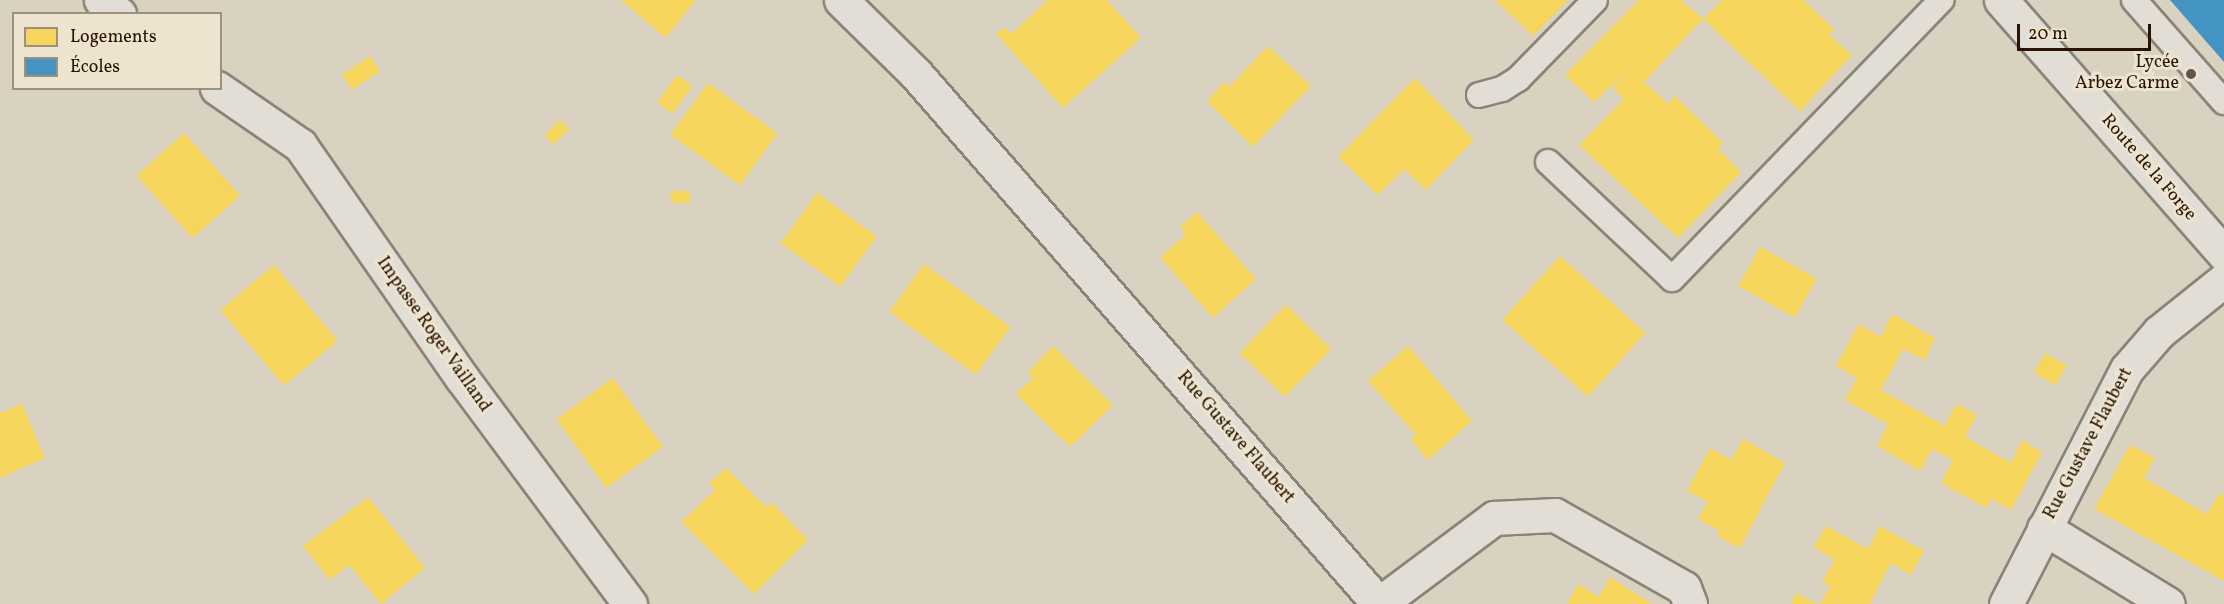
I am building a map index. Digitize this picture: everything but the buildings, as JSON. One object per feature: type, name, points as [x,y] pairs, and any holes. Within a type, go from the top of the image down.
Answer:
[{"type":"street","points":[[101,0],[116,12]]},
{"type":"street","name":"Rue Gustave Flaubert","points":[[841,0],[916,74],[1379,604],[1494,518],[1555,515],[1684,588],[1690,604]]},
{"type":"street","name":"Route de la Forge","points":[[2001,0],[2224,254]]},
{"type":"street","name":"Impasse Roger Vailland","points":[[219,90],[300,145],[462,378],[630,604]]},
{"type":"street","name":"Rue Gustave Flaubert","points":[[2006,604],[2127,369],[2159,332],[2224,280]]},
{"type":"street","points":[[2044,528],[2168,604]]},
{"type":"lane","points":[[1479,95],[1502,89],[1518,79],[1595,0]]},
{"type":"lane","points":[[1548,162],[1672,279],[1941,0]]},
{"type":"lane","points":[[2134,0],[2224,102]]},
{"type":"place","name":"Lycée Arbez Carme","points":[[2191,74]]}]
